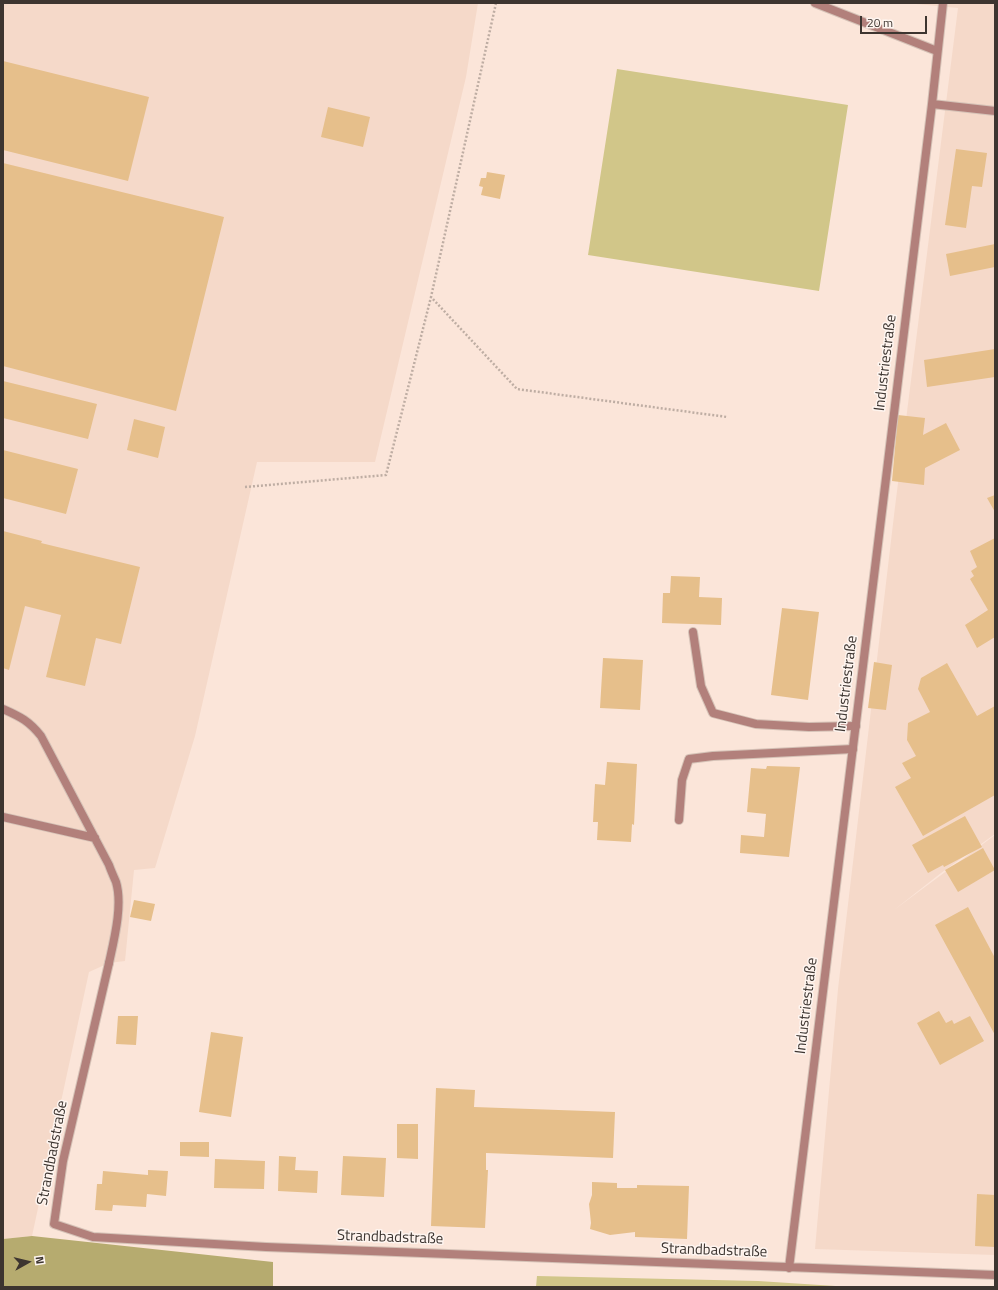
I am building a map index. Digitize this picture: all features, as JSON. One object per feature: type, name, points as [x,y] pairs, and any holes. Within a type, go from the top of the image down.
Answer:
[{"type":"street","points":[[815,3],[937,51]]},
{"type":"street","name":"Industriestraße","points":[[789,1268],[932,104],[943,3]]},
{"type":"street","points":[[932,104],[995,111]]},
{"type":"street","points":[[692,632],[701,686],[713,714],[756,724],[809,727],[856,726]]},
{"type":"street","points":[[3,709],[22,718],[32,725],[42,736],[95,838]]},
{"type":"street","points":[[679,820],[682,780],[689,759],[713,756],[853,749]]},
{"type":"street","points":[[3,817],[95,838]]},
{"type":"street","name":"Strandbadstraße","points":[[95,838],[116,883],[118,899],[117,920],[109,963],[63,1161],[54,1224],[93,1237],[101,1238],[266,1247],[995,1276]]},
{"type":"path","points":[[245,487],[386,475],[431,297],[496,3]]},
{"type":"path","points":[[431,297],[517,389],[727,417]]},
{"type":"shaded area","points":[[3,3],[478,3],[466,77],[375,462],[257,462],[195,736],[155,868],[134,870],[125,961],[109,963],[89,972],[32,1236],[3,1239]]},
{"type":"shaded area","points":[[906,3],[995,3],[995,834],[941,873],[894,910],[995,835],[995,1255],[815,1249],[838,989],[895,507],[958,8]]},
{"type":"shaded area","points":[[617,69],[848,105],[819,291],[588,255]]},
{"type":"shaded area","points":[[32,1236],[273,1262],[273,1287],[3,1287],[3,1239]]},
{"type":"shaded area","points":[[537,1276],[758,1281],[851,1287],[536,1287]]},
{"type":"building","points":[[3,61],[149,97],[128,181],[3,150]]},
{"type":"building","points":[[328,107],[370,117],[363,147],[321,137]]},
{"type":"building","points":[[956,149],[987,153],[982,187],[972,186],[966,228],[945,225]]},
{"type":"building","points":[[3,163],[224,217],[176,411],[3,366]]},
{"type":"building","points":[[487,172],[505,175],[500,199],[481,195],[483,187],[479,186],[481,178],[486,178]]},
{"type":"building","points":[[995,244],[995,267],[950,276],[946,254]]},
{"type":"building","points":[[995,349],[995,377],[927,387],[924,360]]},
{"type":"building","points":[[3,381],[97,404],[88,439],[3,418]]},
{"type":"building","points":[[898,415],[925,418],[923,435],[946,423],[960,450],[925,468],[924,485],[892,481]]},
{"type":"building","points":[[134,419],[165,427],[158,458],[127,450]]},
{"type":"building","points":[[3,450],[78,469],[66,514],[3,498]]},
{"type":"building","points":[[995,495],[995,512],[987,498]]},
{"type":"building","points":[[3,531],[42,541],[41,543],[140,567],[121,644],[96,638],[85,686],[46,677],[61,615],[25,606],[9,670],[3,668]]},
{"type":"building","points":[[995,538],[995,637],[977,648],[965,625],[988,610],[970,579],[974,576],[971,571],[977,567],[970,551]]},
{"type":"building","points":[[671,576],[700,577],[699,597],[722,598],[721,625],[662,623],[663,593],[670,593]]},
{"type":"building","points":[[782,608],[819,612],[808,700],[771,695]]},
{"type":"building","points":[[603,658],[643,660],[640,710],[600,708]]},
{"type":"building","points":[[874,662],[892,665],[886,710],[868,708]]},
{"type":"building","points":[[947,663],[977,716],[995,706],[995,795],[923,836],[895,787],[911,778],[902,763],[916,756],[907,740],[908,723],[930,712],[918,689],[921,678]]},
{"type":"building","points":[[607,762],[637,764],[634,825],[632,824],[631,842],[597,840],[598,822],[593,822],[595,784],[605,785]]},
{"type":"building","points":[[767,766],[800,767],[789,857],[740,853],[741,835],[764,837],[766,814],[747,812],[751,768],[766,769]]},
{"type":"building","points":[[965,816],[982,847],[944,867],[943,865],[928,873],[912,845]]},
{"type":"building","points":[[983,848],[995,870],[958,892],[945,870]]},
{"type":"building","points":[[134,900],[155,904],[151,921],[130,917]]},
{"type":"building","points":[[968,907],[995,958],[995,1035],[935,925]]},
{"type":"building","points":[[939,1011],[946,1023],[952,1020],[954,1024],[970,1016],[984,1041],[940,1065],[917,1023]]},
{"type":"building","points":[[118,1016],[138,1016],[136,1045],[116,1044]]},
{"type":"building","points":[[211,1032],[243,1037],[231,1117],[199,1112]]},
{"type":"building","points":[[436,1088],[475,1090],[474,1107],[615,1112],[613,1158],[486,1153],[486,1170],[488,1170],[485,1228],[431,1226]]},
{"type":"building","points":[[397,1124],[418,1124],[418,1159],[397,1158]]},
{"type":"building","points":[[180,1142],[209,1142],[209,1157],[180,1156]]},
{"type":"building","points":[[279,1156],[296,1157],[295,1170],[318,1171],[317,1193],[278,1191]]},
{"type":"building","points":[[343,1156],[386,1158],[384,1197],[341,1195]]},
{"type":"building","points":[[215,1159],[265,1161],[264,1189],[214,1188]]},
{"type":"building","points":[[148,1170],[168,1171],[166,1196],[147,1194],[146,1207],[113,1205],[112,1211],[95,1210],[97,1184],[102,1184],[103,1171],[148,1175]]},
{"type":"building","points":[[592,1182],[617,1183],[617,1188],[637,1188],[637,1185],[689,1186],[687,1239],[635,1237],[635,1232],[610,1235],[590,1229],[591,1223],[589,1204],[592,1195]]},
{"type":"building","points":[[977,1194],[995,1195],[995,1247],[975,1246]]}]
